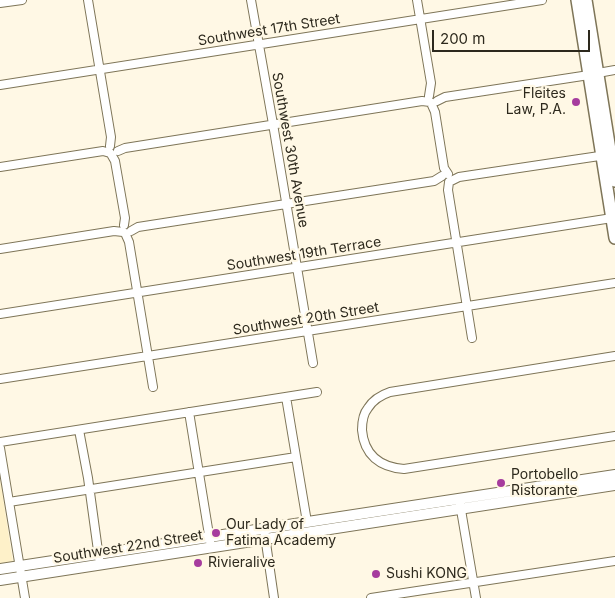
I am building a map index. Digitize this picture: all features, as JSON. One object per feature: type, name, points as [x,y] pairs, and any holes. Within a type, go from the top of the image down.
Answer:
[{"type":"highway","points":[[584,1],[593,74],[615,181]]},
{"type":"highway","points":[[609,154],[612,218],[615,238]]},
{"type":"main road","name":"Southwest 22nd Street","points":[[0,569],[20,571],[264,534],[552,489],[615,475]]},
{"type":"main road","name":"Southwest 22nd Street","points":[[552,489],[615,485]]},
{"type":"main road","name":"Southwest 22nd Street","points":[[0,580],[20,571]]},
{"type":"street","points":[[0,4],[22,0]]},
{"type":"street","points":[[88,0],[128,227],[153,387]]},
{"type":"street","name":"Southwest 30th Avenue","points":[[251,0],[313,363]]},
{"type":"street","points":[[417,0],[472,338]]},
{"type":"street","name":"Southwest 17th Street","points":[[0,85],[542,0]]},
{"type":"street","points":[[0,167],[615,70]]},
{"type":"street","points":[[0,249],[128,227],[609,154]]},
{"type":"street","name":"Southwest 19th Terrace","points":[[0,314],[612,218]]},
{"type":"street","name":"Southwest 20th Street","points":[[0,379],[615,283]]},
{"type":"street","points":[[615,356],[390,392],[379,397],[366,409],[363,419],[363,436],[371,454],[378,461],[392,468],[404,469],[615,436]]},
{"type":"street","points":[[0,442],[317,392]]},
{"type":"street","points":[[286,397],[308,527]]},
{"type":"street","points":[[189,412],[210,542]]},
{"type":"street","points":[[79,430],[100,559]]},
{"type":"street","points":[[0,448],[25,598]]},
{"type":"street","points":[[9,502],[296,457]]},
{"type":"street","points":[[460,504],[476,598]]},
{"type":"street","points":[[264,534],[274,598]]},
{"type":"street","points":[[371,598],[615,561]]},
{"type":"shaded area","points":[[0,479],[13,562],[0,564]]},
{"type":"place","name":"Fleites Law, P.A.","points":[[576,102]]},
{"type":"place","name":"Portobello Ristorante","points":[[501,483]]},
{"type":"place","name":"Our Lady of Fatima Academy","points":[[216,533]]},
{"type":"place","name":"Rivieralive","points":[[198,563]]},
{"type":"place","name":"Sushi KONG","points":[[376,574]]}]
